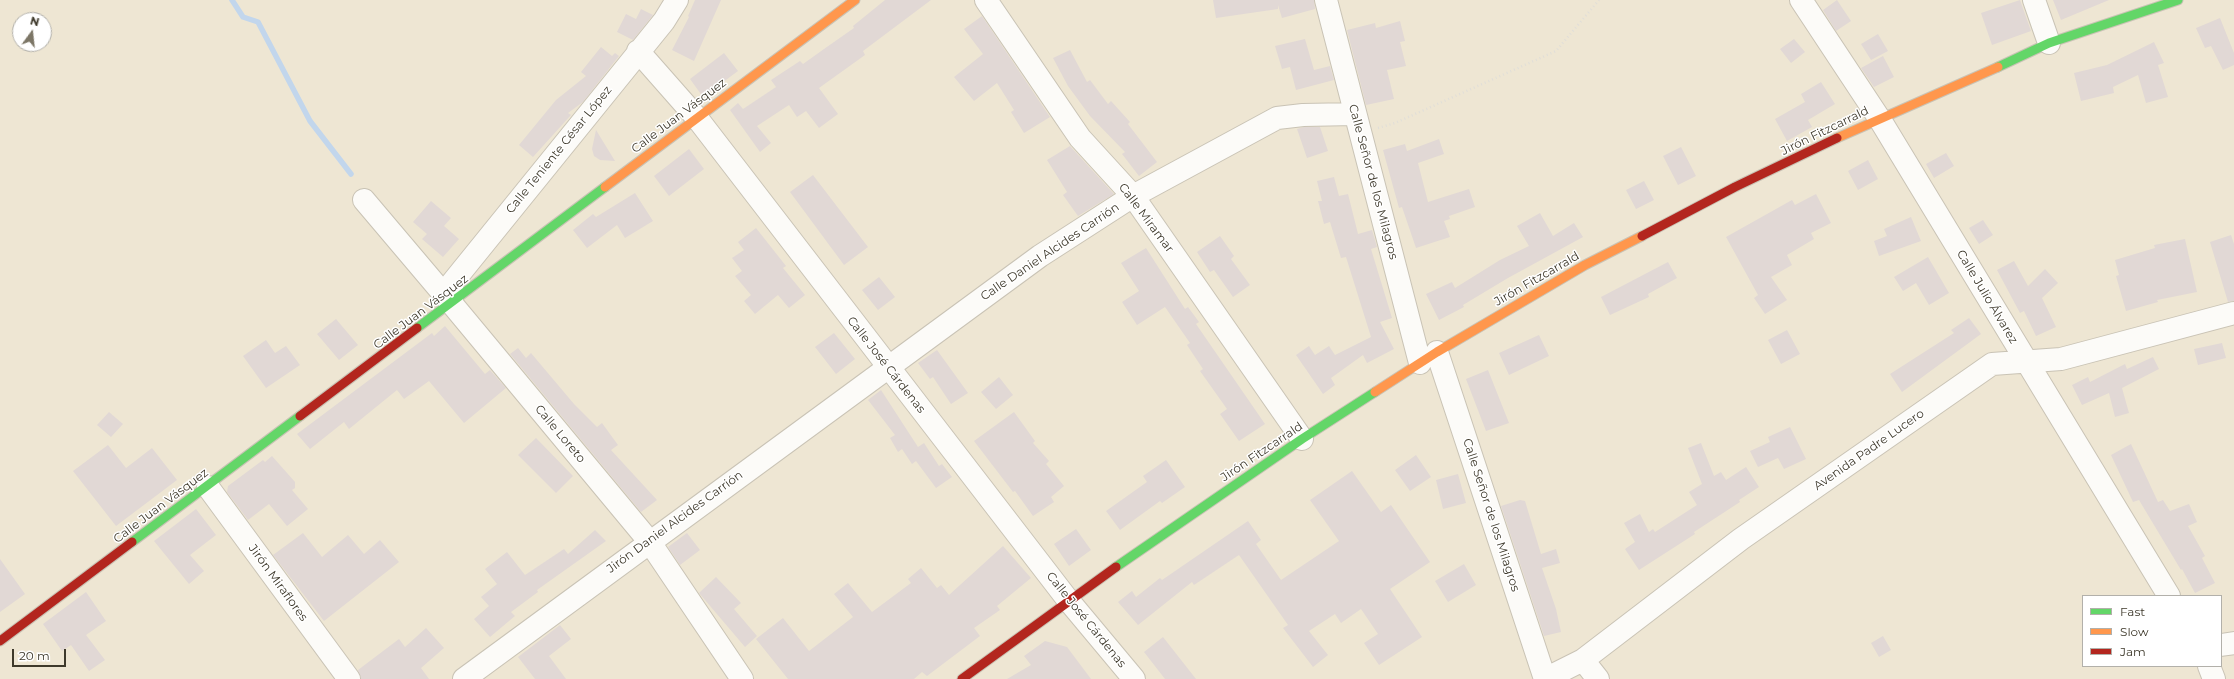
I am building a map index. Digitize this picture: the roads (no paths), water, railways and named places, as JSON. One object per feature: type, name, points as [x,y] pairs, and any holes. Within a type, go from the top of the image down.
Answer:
[{"type":"street","name":"Calle Teniente César López","points":[[452,304],[452,283],[638,51],[664,21],[677,0]]},
{"type":"street","name":"Calle Juan Vásquez","points":[[0,642],[855,0]]},
{"type":"street","name":"Calle Miramar","points":[[986,0],[1080,138],[1133,196],[1302,439]]},
{"type":"street","name":"Calle Señor de los Milagros","points":[[1326,0],[1358,124],[1428,357],[1545,679]]},
{"type":"street","name":"Calle Julio Álvarez","points":[[1800,0],[1879,118],[2168,595]]},
{"type":"street","points":[[2034,0],[2048,43]]},
{"type":"street","name":"Jirón Fitzcarrald","points":[[962,679],[1068,600],[1302,439],[1428,357],[1585,265],[1735,187],[1879,118],[1957,87],[2048,43],[2178,0]]},
{"type":"street","name":"Calle José Cárdenas","points":[[638,51],[697,118],[1068,600],[1134,679]]},
{"type":"street","name":"Calle Daniel Alcides Carrión","points":[[888,366],[1040,256],[1133,196],[1277,118],[1303,115],[1358,124]]},
{"type":"street","name":"Calle Loreto","points":[[364,200],[649,542],[742,679]]},
{"type":"street","name":"Avenida Padre Lucero","points":[[1545,679],[1583,660],[1741,539],[1992,364],[2027,363],[2061,359],[2234,313]]},
{"type":"street","name":"Jirón Daniel Alcides Carrión","points":[[464,679],[888,366]]},
{"type":"street","name":"Jirón Miraflores","points":[[208,486],[349,679]]},
{"type":"street","points":[[2222,646],[2234,643]]},
{"type":"street","points":[[1583,660],[1598,679]]},
{"type":"street","points":[[2209,667],[2214,679]]},
{"type":"waterway","points":[[232,0],[243,17],[258,22],[310,121],[351,174]]}]
